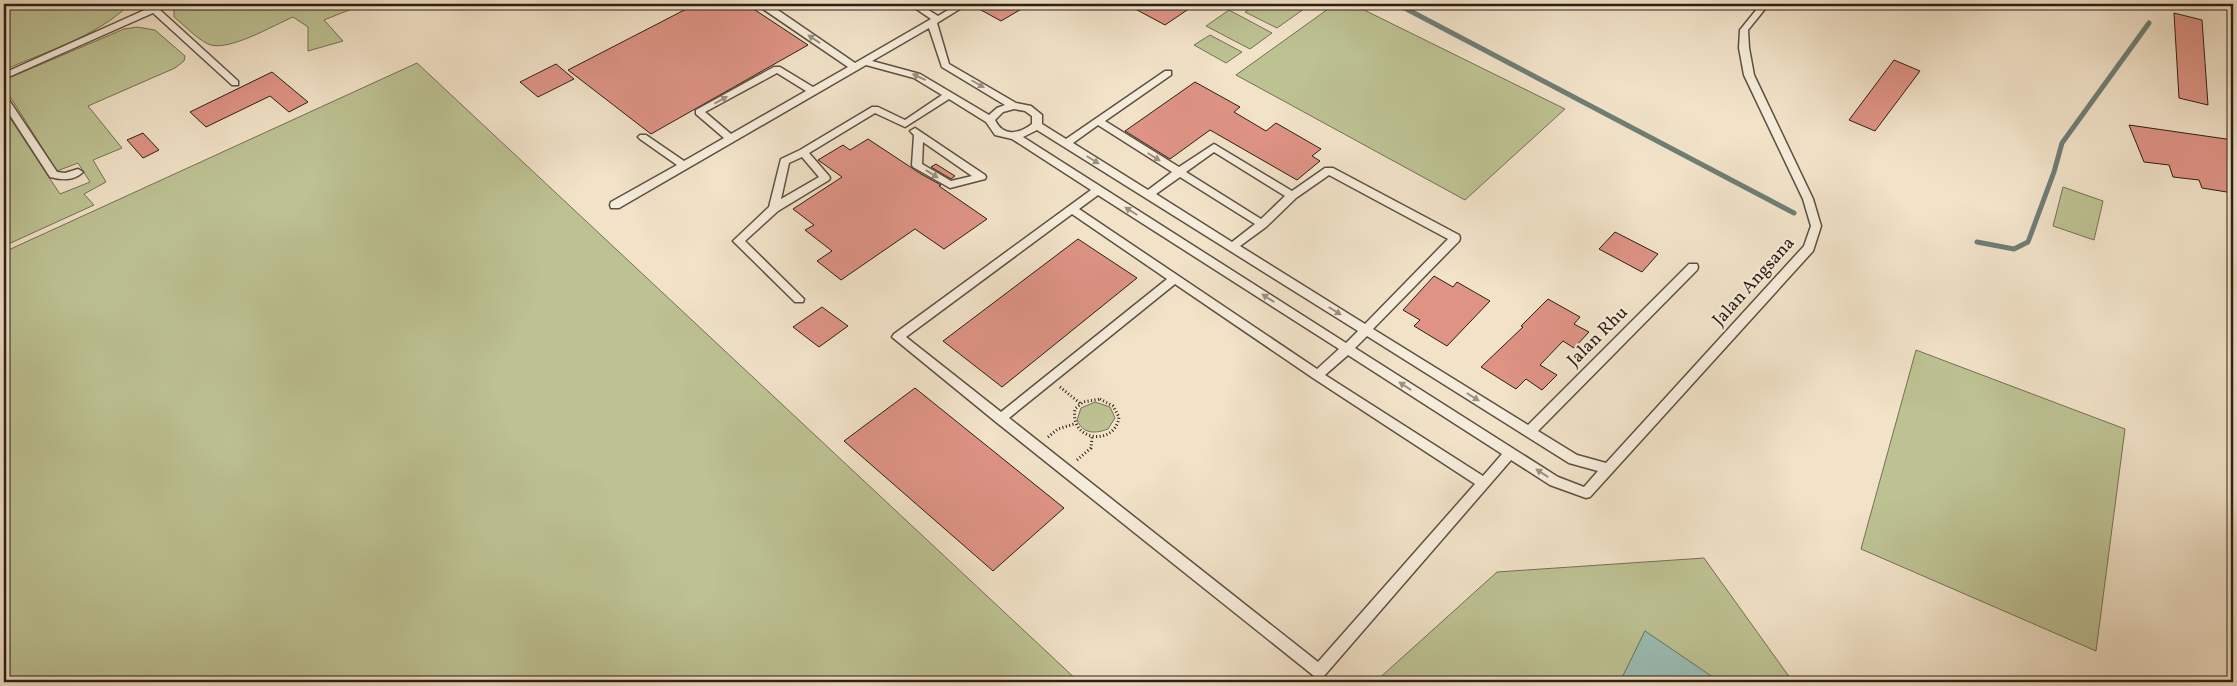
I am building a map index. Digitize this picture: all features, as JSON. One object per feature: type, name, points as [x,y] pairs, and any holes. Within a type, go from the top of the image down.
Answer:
[{"type":"lane","points":[[4,76],[151,6],[166,4]]},
{"type":"lane","points":[[765,4],[763,5],[854,66]]},
{"type":"lane","points":[[913,4],[934,20],[945,65],[1014,106]]},
{"type":"lane","points":[[615,205],[964,4]]},
{"type":"lane","name":"Jalan Angsana","points":[[1510,453],[1554,481],[1586,493],[1809,248],[1816,226],[1808,199],[1750,75],[1744,48],[1744,30],[1765,4]]},
{"type":"lane","points":[[151,6],[234,83]]},
{"type":"lane","points":[[864,61],[917,76],[990,120],[993,129],[1002,135],[1014,136],[1028,133],[1037,125],[1037,115],[1028,108],[1014,106],[1003,108],[994,113],[990,120]]},
{"type":"lane","points":[[730,138],[698,112],[777,68],[812,91]]},
{"type":"lane","points":[[1066,143],[1168,73]]},
{"type":"lane","points":[[905,124],[949,95]]},
{"type":"lane","points":[[4,99],[54,175],[66,177],[78,172]]},
{"type":"lane","points":[[774,208],[784,161],[803,152],[874,109],[905,124],[981,178],[950,186],[917,165],[919,134]]},
{"type":"lane","points":[[1098,121],[1262,224]]},
{"type":"lane","points":[[1037,125],[1573,459],[1608,469]]},
{"type":"lane","points":[[1014,136],[1510,453],[1319,671],[898,337],[1098,190]]},
{"type":"lane","points":[[643,137],[684,165]]},
{"type":"lane","points":[[1148,195],[1214,147],[1292,196]]},
{"type":"lane","points":[[799,299],[738,241],[774,208],[825,178],[803,152]]},
{"type":"lane","points":[[1232,247],[1262,224],[1292,196],[1329,170],[1455,238],[1366,330],[1318,375]]},
{"type":"lane","points":[[1072,208],[1318,375],[1484,483]]},
{"type":"lane","name":"Jalan Rhu","points":[[1529,432],[1692,267]]},
{"type":"lane","points":[[1000,419],[1174,278]]},
{"type":"path","points":[[1050,378],[1081,404]]},
{"type":"path","points":[[1100,399],[1110,403],[1117,409],[1120,417],[1118,425],[1112,432],[1102,436],[1092,436],[1078,430],[1074,424],[1073,416],[1081,404],[1090,400],[1100,399]]},
{"type":"path","points":[[1035,446],[1058,430],[1074,424]]},
{"type":"path","points":[[1065,470],[1091,448],[1092,436]]},
{"type":"green space","points":[[4,4],[130,4],[117,16],[87,34],[4,70]]},
{"type":"green space","points":[[180,4],[357,4],[359,6],[324,20],[343,41],[308,51],[308,27],[293,17],[238,42],[216,46],[208,44],[174,17],[174,9]]},
{"type":"green space","points":[[1257,4],[1311,4],[1277,28],[1245,12]]},
{"type":"green space","points":[[1335,4],[1352,4],[1565,109],[1465,200],[1236,75]]},
{"type":"green space","points":[[1229,10],[1272,33],[1250,49],[1206,26]]},
{"type":"green space","points":[[137,27],[155,30],[185,56],[184,61],[175,68],[88,106],[122,148],[93,160],[106,182],[84,194],[94,205],[4,246],[4,109],[60,194],[90,182],[78,163],[57,171],[4,87],[4,80],[124,29]]},
{"type":"green space","points":[[1210,35],[1242,52],[1226,63],[1194,45]]},
{"type":"green space","points":[[417,63],[1079,682],[4,682],[4,252]]},
{"type":"green space","points":[[2063,187],[2103,201],[2094,240],[2053,226]]},
{"type":"green space","points":[[1916,350],[2125,429],[2096,651],[1861,549]]},
{"type":"green space","points":[[1095,402],[1110,407],[1115,418],[1108,429],[1090,432],[1083,428],[1077,420],[1081,408]]},
{"type":"green space","points":[[1704,558],[1793,682],[1720,682],[1645,631],[1620,682],[1375,682],[1497,572]]},
{"type":"water","points":[[1645,631],[1720,682],[1620,682]]},
{"type":"building","points":[[696,4],[746,4],[808,45],[651,134],[568,70]]},
{"type":"building","points":[[970,4],[1030,4],[1001,21]]},
{"type":"building","points":[[1126,4],[1196,4],[1165,25]]},
{"type":"building","points":[[2174,13],[2202,20],[2208,105],[2179,98]]},
{"type":"building","points":[[1894,60],[1920,71],[1875,131],[1849,120]]},
{"type":"building","points":[[556,64],[574,79],[538,97],[520,82]]},
{"type":"building","points":[[272,72],[308,102],[289,112],[270,96],[206,127],[190,112]]},
{"type":"building","points":[[1195,82],[1240,107],[1234,112],[1266,131],[1276,123],[1321,149],[1312,156],[1320,161],[1297,180],[1210,130],[1170,159],[1125,131]]},
{"type":"building","points":[[2129,125],[2233,140],[2233,193],[2202,188],[2199,180],[2173,177],[2169,165],[2144,162]]},
{"type":"building","points":[[143,133],[159,150],[143,158],[127,140]]},
{"type":"building","points":[[868,139],[941,185],[939,186],[987,219],[944,249],[915,229],[841,280],[817,261],[832,251],[805,230],[814,225],[793,209],[842,177],[818,160],[843,145],[850,150]]},
{"type":"building","points":[[936,164],[955,176],[951,179],[931,167]]},
{"type":"building","points":[[1615,232],[1658,254],[1642,272],[1599,249]]},
{"type":"building","points":[[1078,239],[1137,278],[1002,387],[943,341]]},
{"type":"building","points":[[1434,276],[1453,287],[1457,282],[1490,301],[1447,346],[1414,326],[1420,320],[1403,310]]},
{"type":"building","points":[[1548,299],[1580,317],[1574,324],[1589,332],[1574,348],[1563,341],[1540,365],[1557,375],[1542,390],[1526,379],[1516,389],[1481,367],[1523,327],[1521,326]]},
{"type":"building","points":[[822,307],[848,326],[819,347],[793,327]]},
{"type":"building","points":[[915,388],[1064,508],[993,571],[844,441]]},
{"type":"waterway","points":[[1397,4],[1794,213]]},
{"type":"waterway","points":[[1977,242],[2014,249],[2028,242],[2054,172],[2062,143],[2149,23]]}]
